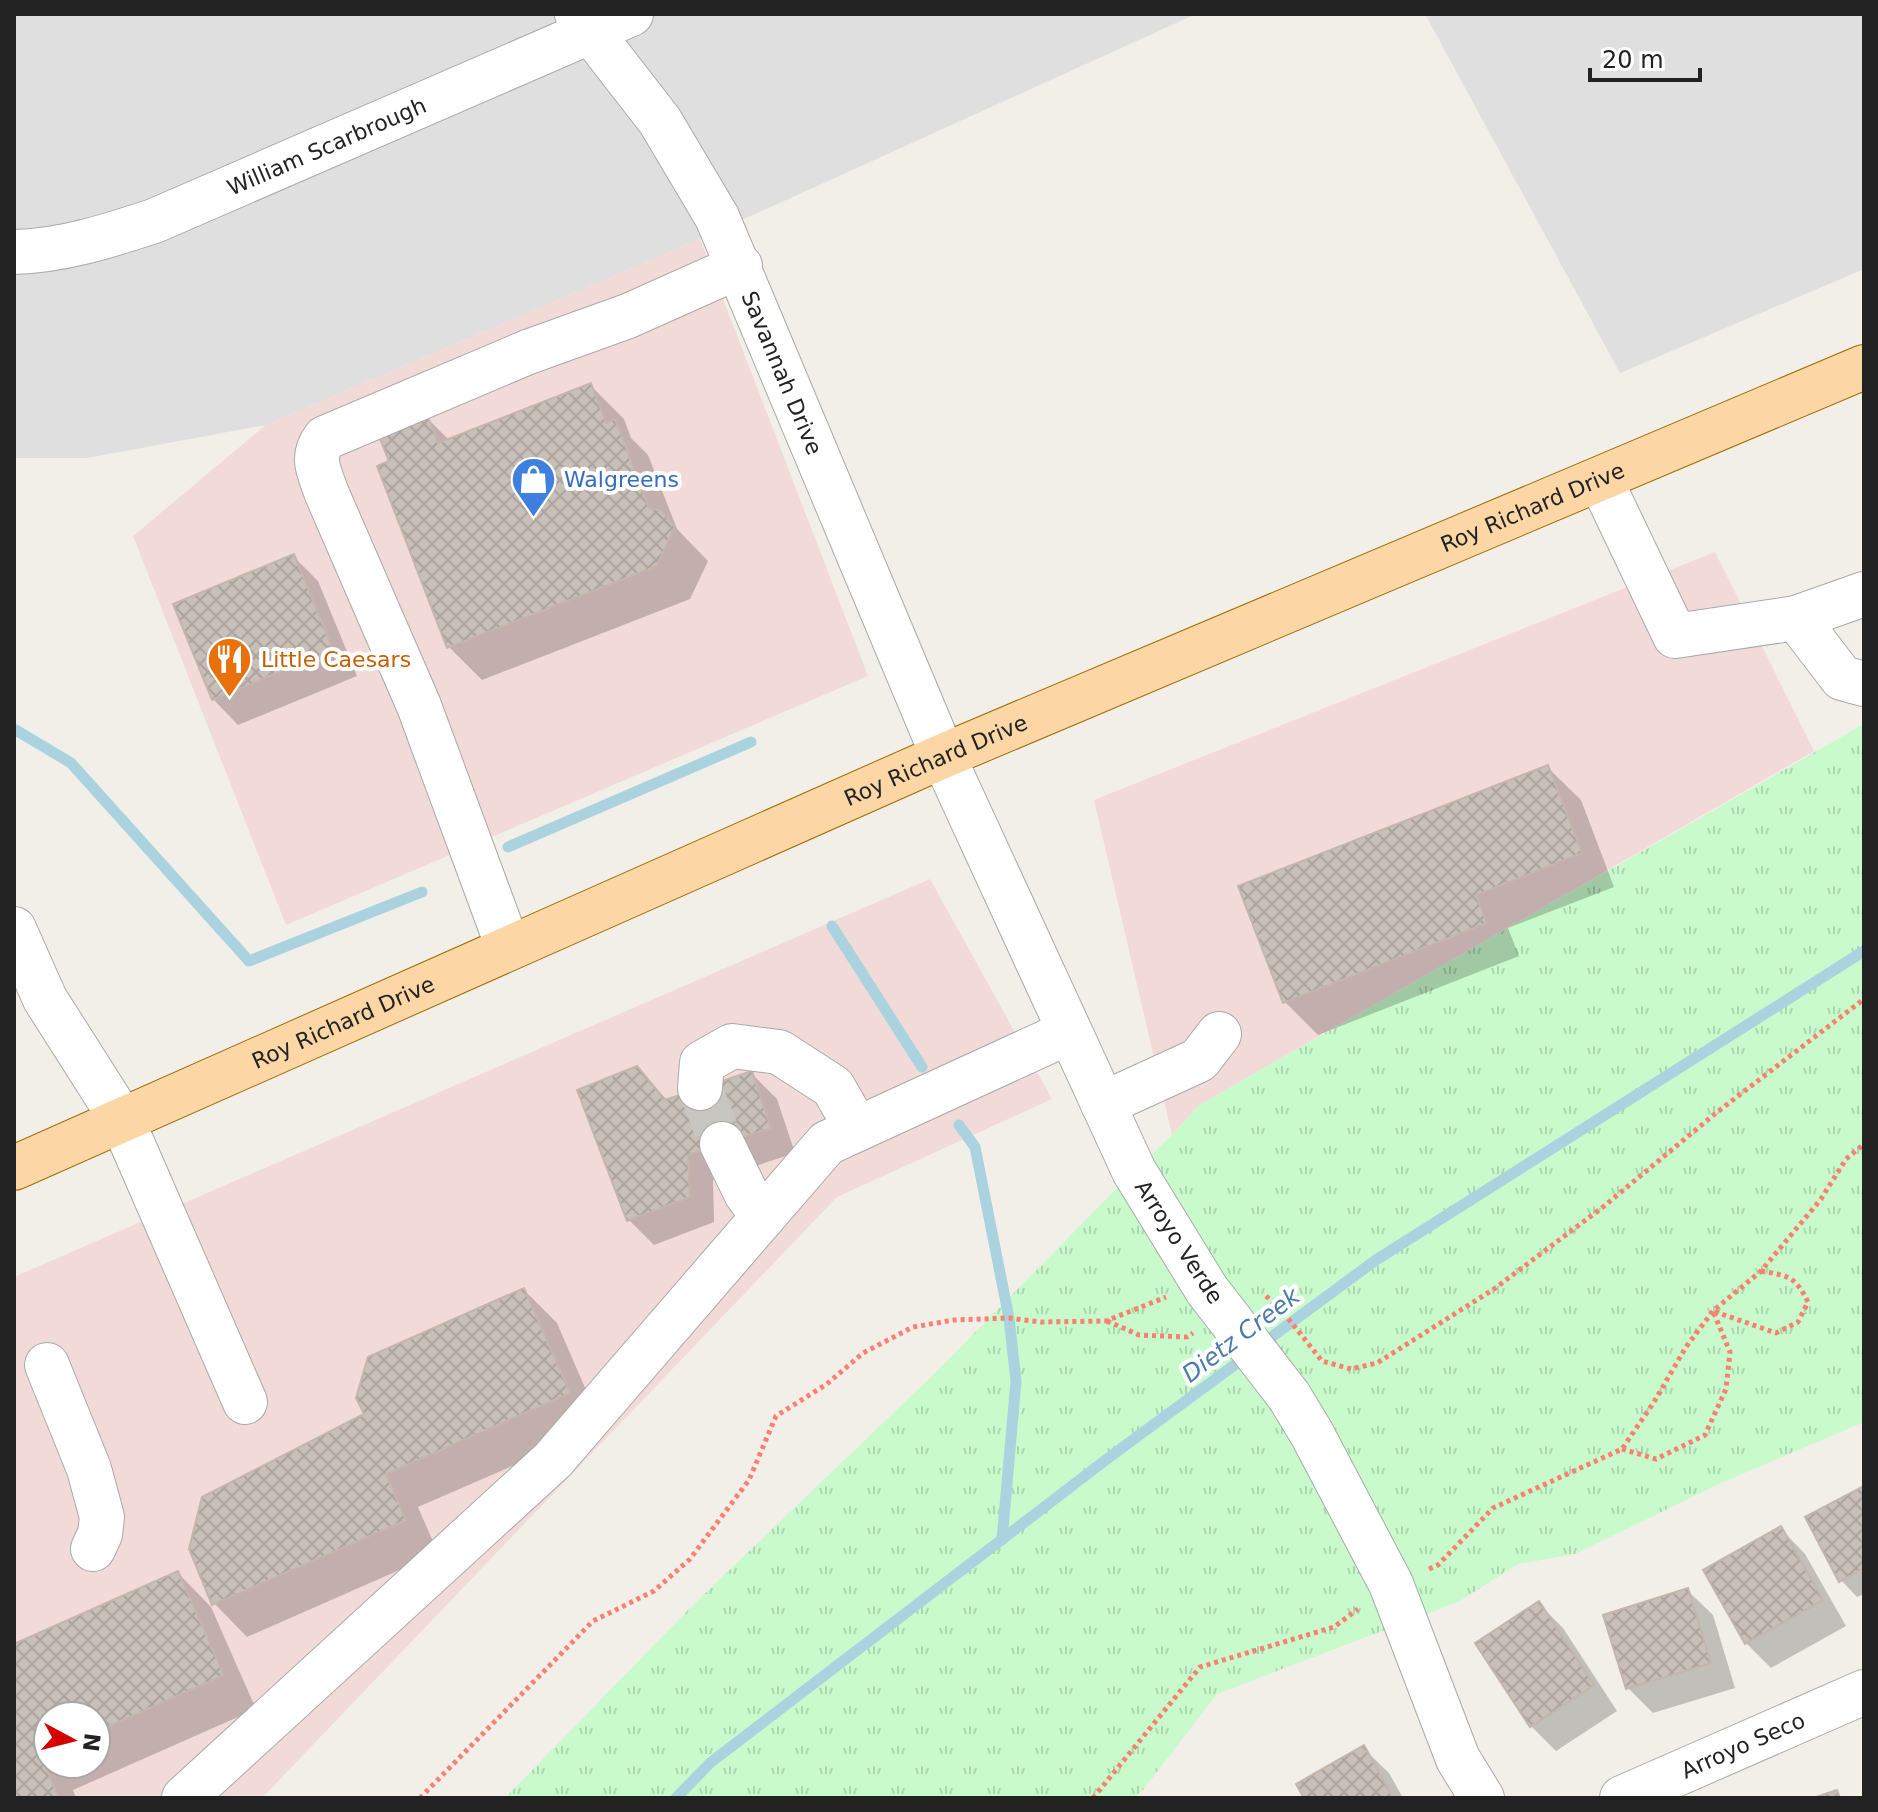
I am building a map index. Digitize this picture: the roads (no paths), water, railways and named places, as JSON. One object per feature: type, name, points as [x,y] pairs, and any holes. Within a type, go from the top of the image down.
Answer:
[{"type":"main road","name":"Roy Richard Drive","points":[[14,1168],[943,756],[1864,367]]},
{"type":"street","name":"William Scarbrough","points":[[14,252],[35,252],[95,240],[154,221],[584,23],[631,14]]},
{"type":"street","name":"Savannah Drive","points":[[584,23],[660,121],[717,217],[943,756]]},
{"type":"street","points":[[508,947],[419,706],[327,494],[317,466],[316,450],[325,438],[528,352],[628,316],[740,266]]},
{"type":"street","points":[[1600,479],[1675,636],[1796,618],[1864,594]]},
{"type":"street","points":[[1796,618],[1842,678],[1864,684]]},
{"type":"street","name":"Arroyo Verde","points":[[943,756],[1134,1171],[1207,1290],[1289,1396],[1312,1434],[1391,1584],[1458,1759],[1482,1798]]},
{"type":"street","points":[[14,929],[45,999],[122,1120],[245,1402]]},
{"type":"street","points":[[184,1798],[553,1460],[827,1143],[1069,1032]]},
{"type":"street","points":[[1103,1104],[1199,1060],[1219,1034]]},
{"type":"street","points":[[700,1088],[702,1063],[732,1046],[779,1052],[833,1087],[857,1129]]},
{"type":"street","points":[[722,1144],[746,1193],[763,1217]]},
{"type":"street","points":[[47,1365],[89,1469],[102,1517],[100,1534],[93,1549]]},
{"type":"street","name":"Arroyo Seco","points":[[1622,1798],[1864,1692]]},
{"type":"waterway","points":[[14,729],[71,763],[249,961],[422,892]]},
{"type":"waterway","points":[[508,847],[751,742]]},
{"type":"waterway","points":[[832,926],[922,1067]]},
{"type":"waterway","name":"Dietz Creek","points":[[1262,1344],[1376,1260],[1864,951]]},
{"type":"waterway","points":[[959,1125],[975,1147],[1009,1318],[1016,1381],[1002,1540]]},
{"type":"waterway","name":"Dietz Creek","points":[[676,1798],[710,1763],[1248,1355]]},
{"type":"tunnel","points":[[700,1088],[722,1144]]},
{"type":"place","name":"Walgreens","points":[[533,518]]},
{"type":"place","name":"Little Caesars","points":[[230,698]]}]
